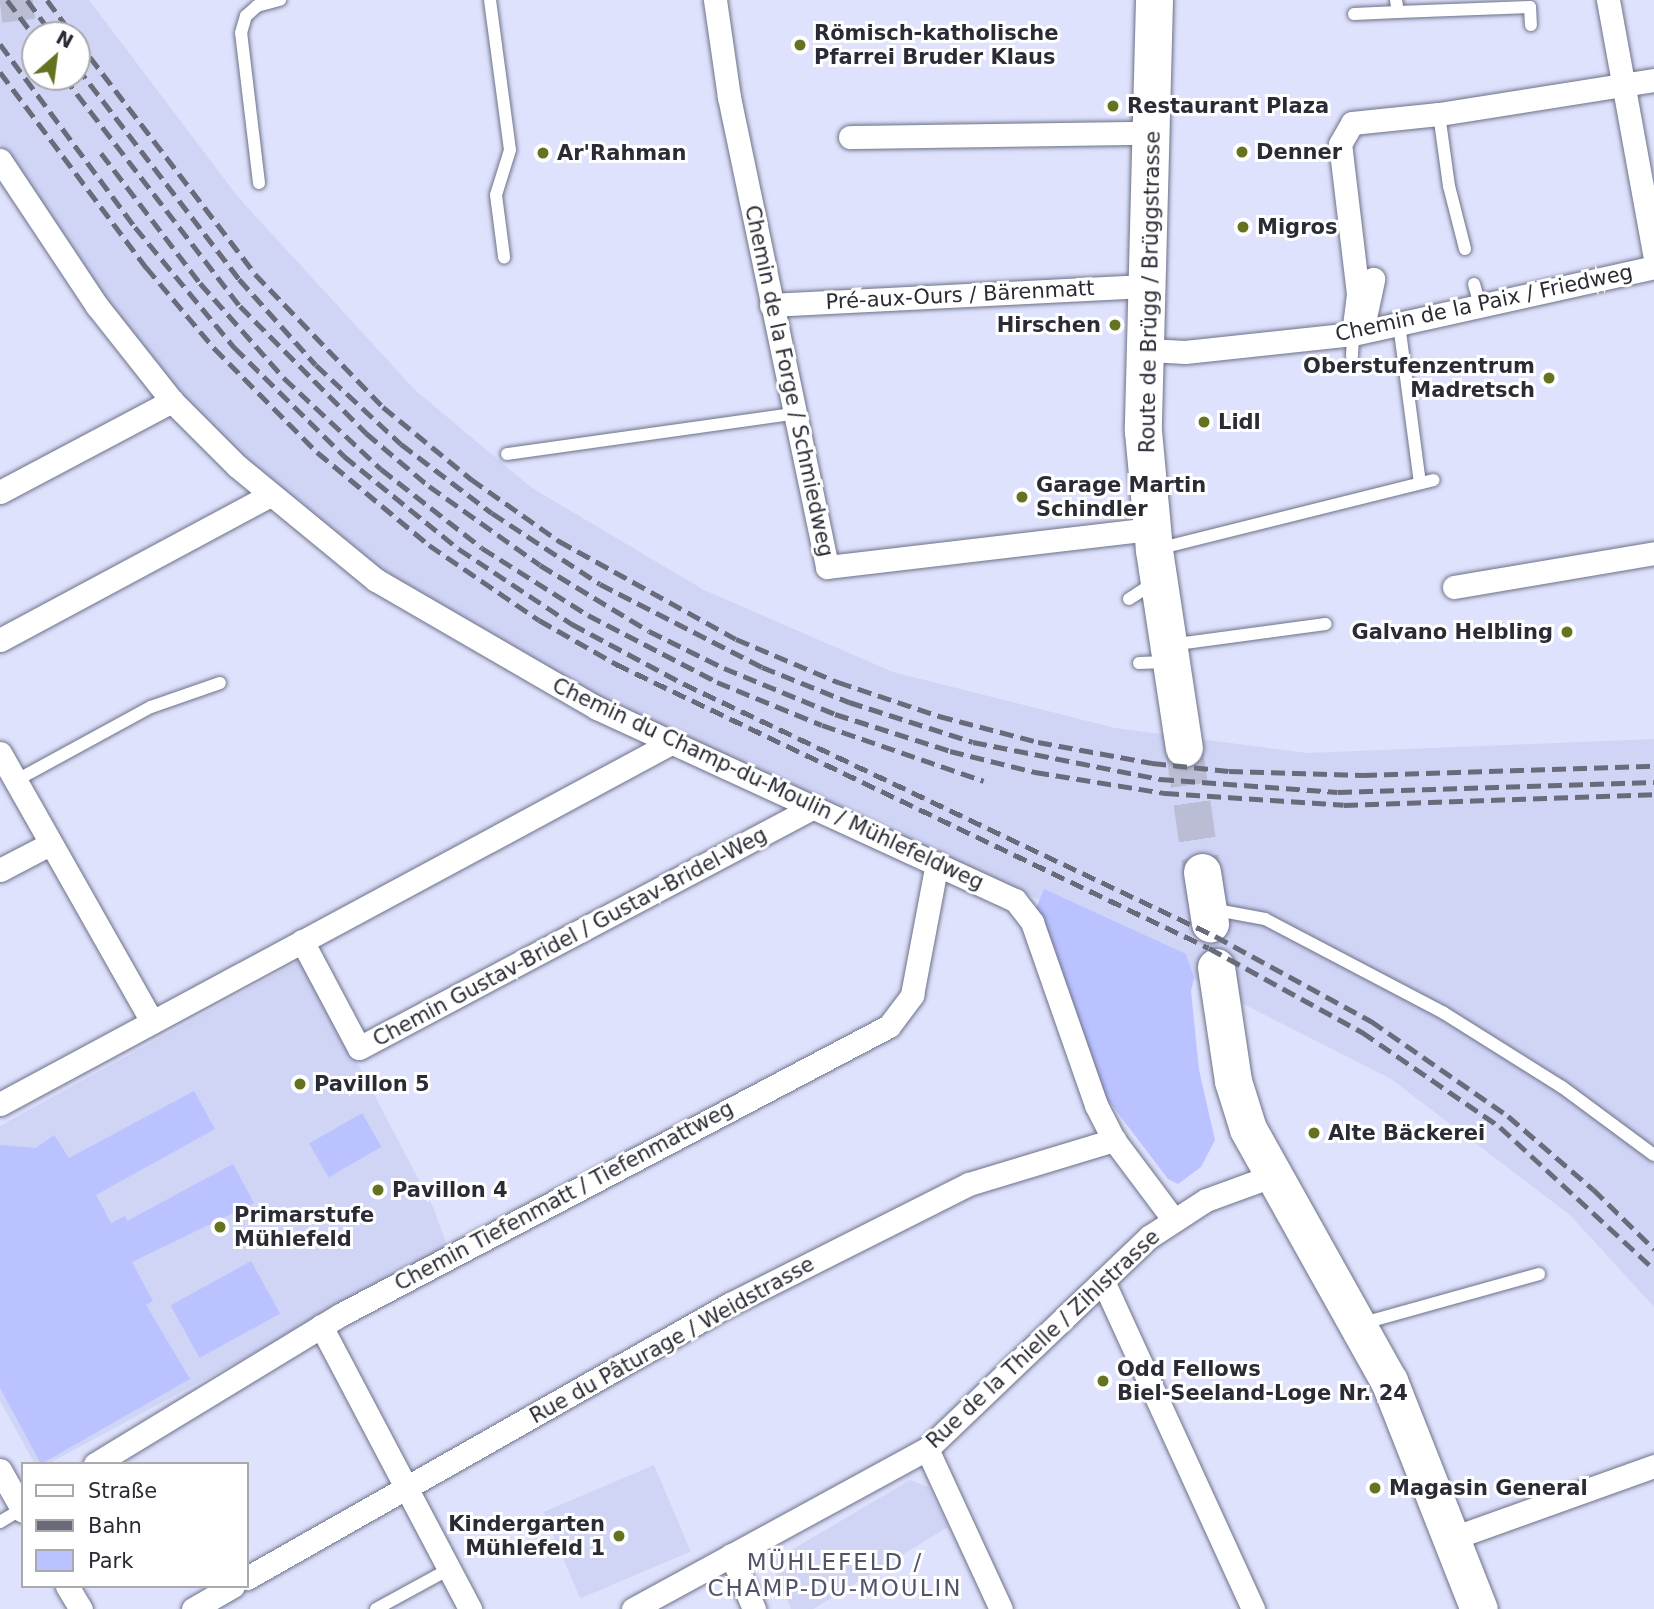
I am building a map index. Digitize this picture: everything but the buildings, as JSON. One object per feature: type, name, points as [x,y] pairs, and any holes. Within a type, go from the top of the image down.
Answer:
[{"type":"main road","name":"Route de Brügg / Brüggstrasse","points":[[1154,0],[1153,133],[1143,431],[1148,564],[1160,657],[1184,748]]},
{"type":"main road","points":[[1202,872],[1209,915]]},
{"type":"main road","points":[[1216,967],[1241,1110],[1272,1176],[1359,1324],[1398,1402],[1479,1609]]},
{"type":"street","name":"Chemin de la Forge / Schmiedweg","points":[[715,0],[792,415],[827,567],[1148,564]]},
{"type":"street","points":[[1608,0],[1654,253]]},
{"type":"street","points":[[1353,345],[1358,294],[1340,160],[1344,132],[1362,120],[1439,114],[1654,80]]},
{"type":"street","points":[[850,137],[1153,133]]},
{"type":"street","name":"Chemin du Champ-du-Moulin / Mühlefeldweg","points":[[0,160],[109,323],[172,401],[270,495],[400,596],[552,685],[671,743],[1009,895],[1027,913],[1079,1067],[1114,1140],[1173,1219]]},
{"type":"street","name":"Chemin de la Paix / Friedweg","points":[[1147,350],[1185,352],[1353,345],[1399,324],[1481,309],[1654,267]]},
{"type":"street","points":[[1353,345],[1369,307],[1374,279]]},
{"type":"street","name":"Pré-aux-Ours / Bärenmatt","points":[[771,305],[1149,286]]},
{"type":"street","points":[[0,492],[172,401]]},
{"type":"street","points":[[0,640],[270,495]]},
{"type":"street","points":[[1454,587],[1654,553]]},
{"type":"street","points":[[0,1104],[671,743]]},
{"type":"street","points":[[0,753],[152,1022]]},
{"type":"street","name":"Chemin Gustav-Bridel / Gustav-Bridel-Weg","points":[[302,941],[359,1048],[814,807]]},
{"type":"street","points":[[0,870],[50,844]]},
{"type":"street","name":"Chemin Tiefenmatt / Tiefenmattweg","points":[[98,1462],[321,1326],[889,1026],[912,995],[937,863]]},
{"type":"street","name":"Rue du Pâturage / Weidstrasse","points":[[248,1577],[730,1304],[969,1184],[1114,1140]]},
{"type":"street","name":"Rue de la Thielle / Zihlstrasse","points":[[633,1609],[927,1449],[1103,1281],[1173,1219],[1206,1200],[1272,1176]]},
{"type":"street","points":[[1103,1281],[1253,1609]]},
{"type":"street","points":[[321,1326],[470,1609]]},
{"type":"street","points":[[927,1449],[1001,1609]]},
{"type":"street","points":[[1453,1538],[1654,1466]]},
{"type":"street","points":[[0,1470],[21,1507]]},
{"type":"street","points":[[731,1555],[754,1609]]},
{"type":"street","points":[[68,1588],[81,1609]]},
{"type":"street","points":[[193,1609],[230,1588]]},
{"type":"lane","points":[[259,183],[241,33],[246,16],[257,5],[280,0]]},
{"type":"lane","points":[[490,0],[510,150],[496,195],[504,257]]},
{"type":"lane","points":[[1354,14],[1397,6],[1530,7],[1531,25]]},
{"type":"lane","points":[[1439,114],[1449,186],[1465,249]]},
{"type":"lane","points":[[1474,284],[1481,309]]},
{"type":"lane","points":[[1399,324],[1420,483]]},
{"type":"lane","points":[[507,454],[792,415]]},
{"type":"lane","points":[[1148,564],[1434,480]]},
{"type":"lane","points":[[1160,657],[1326,624]]},
{"type":"lane","points":[[15,781],[151,707],[220,683]]},
{"type":"lane","points":[[1209,915],[1265,919],[1372,973],[1517,1057],[1654,1154]]},
{"type":"lane","points":[[1359,1324],[1539,1274]]},
{"type":"lane","points":[[0,1522],[21,1510]]},
{"type":"lane","points":[[376,1609],[449,1569]]},
{"type":"shaded area","points":[[0,0],[89,0],[238,197],[415,390],[532,488],[704,590],[893,672],[1115,728],[1307,753],[1654,739],[1654,1307],[1570,1215],[1391,1079],[1021,891],[606,701],[390,578],[263,477],[178,395],[74,257],[0,144]]},
{"type":"shaded area","name":"Primarstufe Mühlefeld","points":[[303,959],[433,1207],[448,1248],[52,1462],[34,1462],[0,1401],[0,1126]]},
{"type":"shaded area","name":"Kindergarten Mühlefeld 1","points":[[654,1465],[691,1552],[580,1598],[544,1512]]},
{"type":"shaded area","points":[[910,1480],[928,1487],[948,1527],[813,1609],[791,1609],[771,1562]]},
{"type":"green space","points":[[1044,889],[1186,954],[1194,978],[1191,991],[1199,1070],[1215,1140],[1201,1167],[1178,1184],[1168,1179],[1098,1087],[1035,911]]},
{"type":"green space","points":[[194,1091],[215,1129],[96,1195],[111,1223],[125,1216],[127,1221],[233,1164],[254,1203],[132,1262],[153,1301],[146,1305],[190,1379],[45,1462],[40,1462],[0,1388],[0,1145],[36,1148],[54,1135],[69,1158]]},
{"type":"green space","points":[[362,1113],[382,1147],[329,1177],[309,1144]]},
{"type":"green space","points":[[251,1261],[280,1313],[200,1358],[171,1306]]},
{"type":"tunnel","points":[[0,4],[33,0]]},
{"type":"tunnel","points":[[1184,748],[1202,872]]},
{"type":"railway","points":[[7,0],[23,21]]},
{"type":"railway","points":[[27,0],[43,21]]},
{"type":"railway","points":[[47,0],[63,21]]},
{"type":"railway","points":[[0,44],[135,227],[234,347],[344,456],[459,549],[572,624],[684,684],[1215,936],[1371,1021],[1508,1116],[1593,1189],[1654,1249]]},
{"type":"railway","points":[[91,58],[255,274],[383,407],[471,479],[559,541],[736,639],[838,682],[939,716],[1038,742],[1152,763],[1229,771],[1363,775],[1654,766]]},
{"type":"railway","points":[[0,72],[146,267],[214,348],[317,452],[429,545],[539,620],[616,664],[1209,948],[1362,1032],[1500,1127],[1654,1269]]},
{"type":"railway","points":[[91,85],[239,279],[316,365],[401,444],[492,513],[600,584],[762,667],[849,702],[973,742],[1160,779],[1338,792],[1654,782]]},
{"type":"railway","points":[[75,91],[240,306],[366,433],[429,486],[540,565],[649,631],[724,668],[835,714],[950,751],[1035,772],[1165,793],[1344,805],[1654,794]]},
{"type":"railway","points":[[101,153],[200,283],[284,378],[381,469],[482,548],[588,615],[717,682],[822,725],[984,781]]},
{"type":"place","name":"Römisch-katholische Pfarrei Bruder Klaus","points":[[800,45]]},
{"type":"place","name":"Restaurant Plaza","points":[[1113,106]]},
{"type":"place","name":"Denner","points":[[1242,152]]},
{"type":"place","name":"Ar'Rahman","points":[[543,153]]},
{"type":"place","name":"Migros","points":[[1243,227]]},
{"type":"place","name":"Hirschen","points":[[1115,325]]},
{"type":"place","name":"Oberstufenzentrum Madretsch","points":[[1549,378]]},
{"type":"place","name":"Lidl","points":[[1204,422]]},
{"type":"place","name":"Garage Martin Schindler","points":[[1022,497]]},
{"type":"place","name":"Galvano Helbling","points":[[1567,632]]},
{"type":"place","name":"Pavillon 5","points":[[300,1084]]},
{"type":"place","name":"Alte Bäckerei","points":[[1314,1133]]},
{"type":"place","name":"Pavillon 4","points":[[378,1190]]},
{"type":"place","name":"Primarstufe Mühlefeld","points":[[220,1227]]},
{"type":"place","name":"Odd Fellows Biel-Seeland-Loge Nr. 24","points":[[1103,1381]]},
{"type":"place","name":"Magasin General","points":[[1375,1488]]},
{"type":"place","name":"Kindergarten Mühlefeld 1","points":[[619,1536]]},
{"type":"district","name":"MÜHLEFELD / CHAMP-DU-MOULIN","points":[[835,1575]]}]
